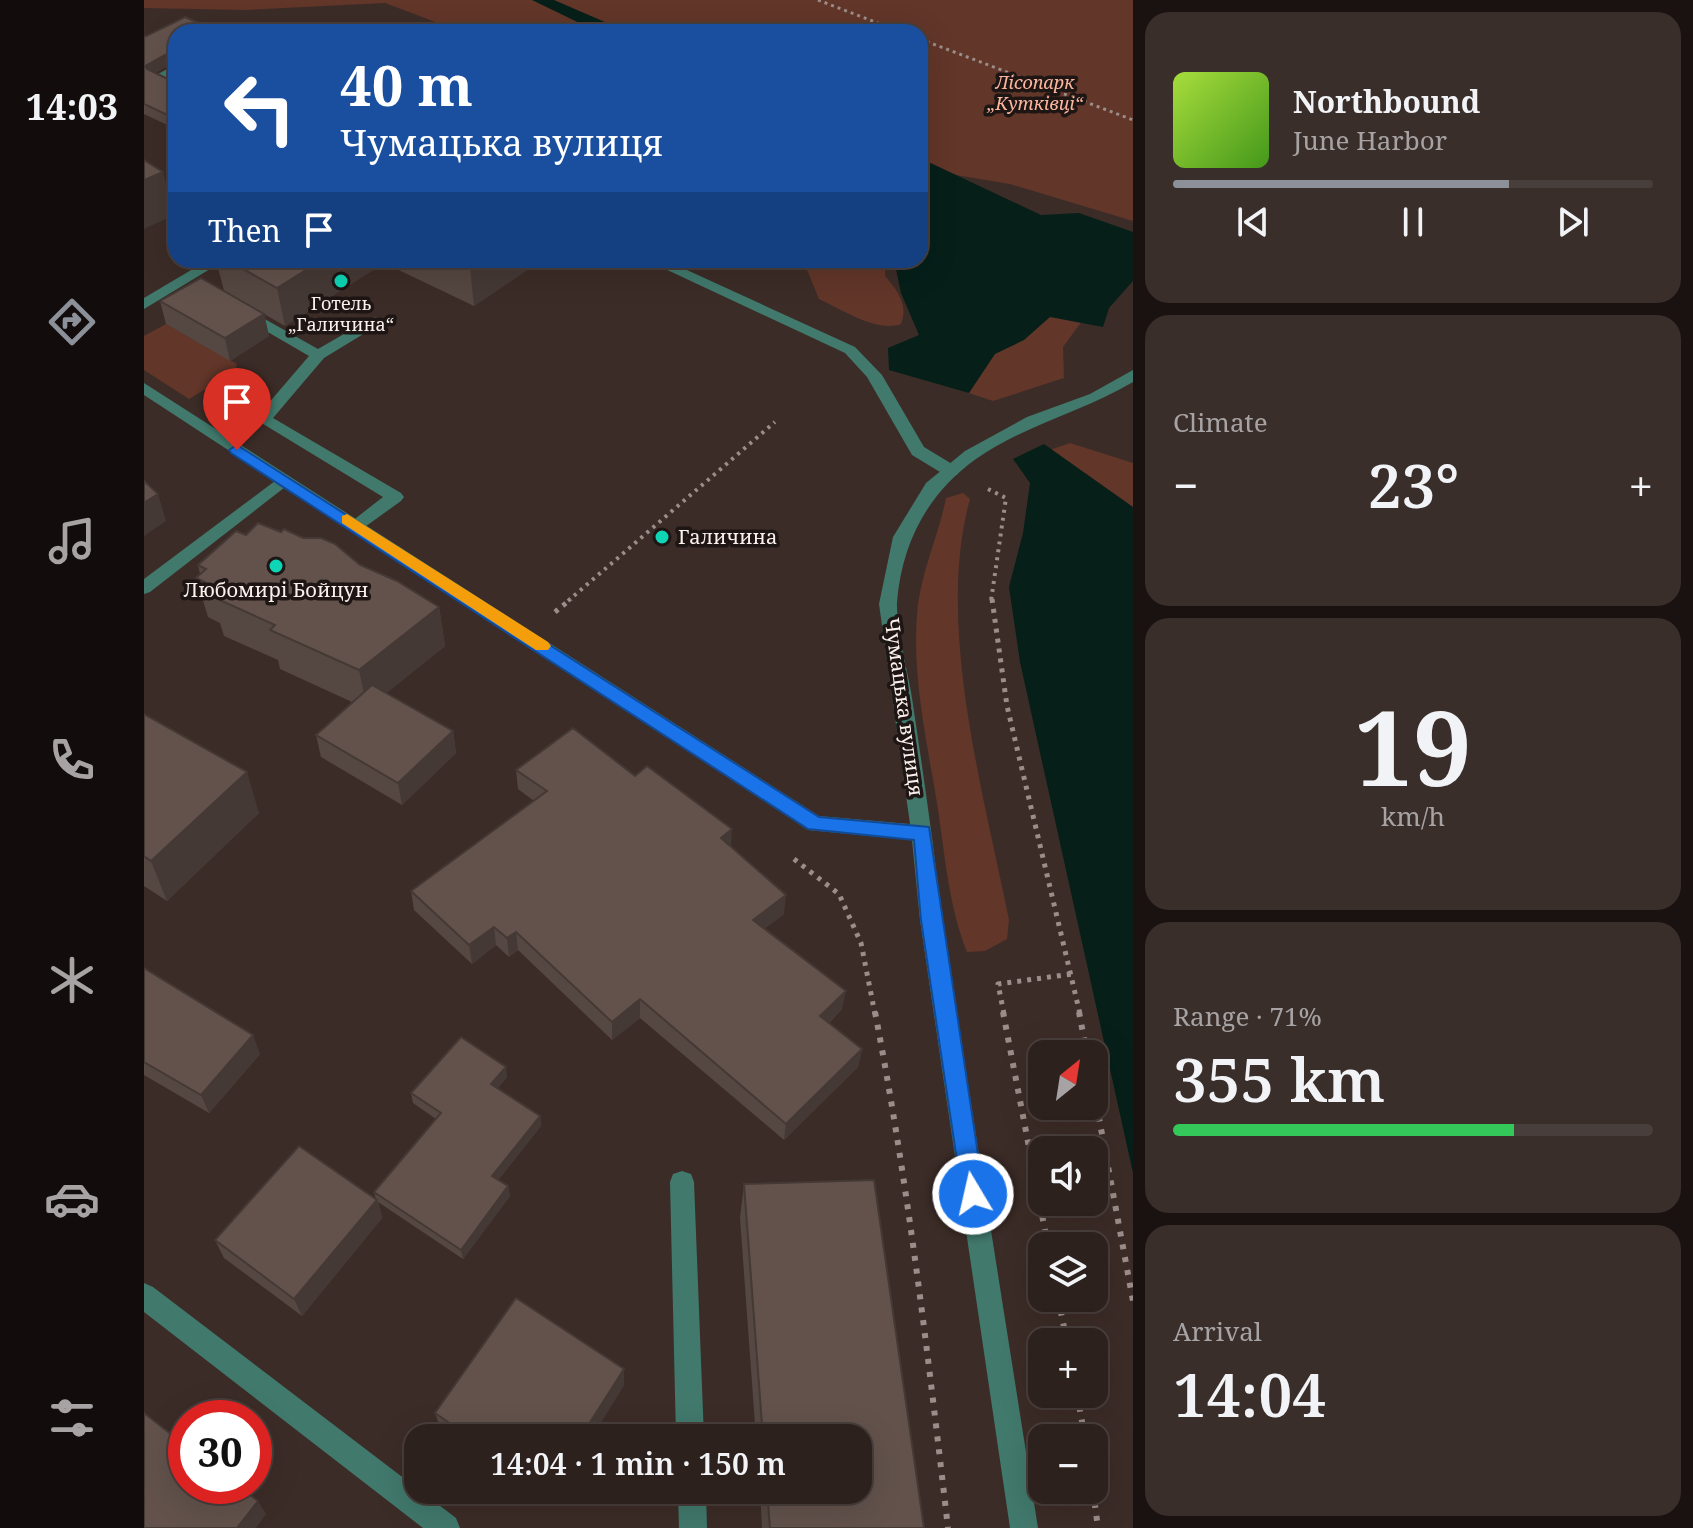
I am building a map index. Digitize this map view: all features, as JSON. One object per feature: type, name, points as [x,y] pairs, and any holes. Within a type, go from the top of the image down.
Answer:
[{"type":"street","points":[[168,72],[157,78],[168,83]]},
{"type":"street","points":[[144,304],[193,283],[209,268]]},
{"type":"street","points":[[671,268],[850,350],[874,375],[918,451],[951,471]]},
{"type":"street","points":[[226,302],[318,355]]},
{"type":"street","points":[[356,525],[395,497],[263,419],[318,355],[375,322]]},
{"type":"street","name":"Чумацька вулиця","points":[[1024,1528],[931,920],[922,833],[888,604],[902,537],[932,487],[971,455],[1033,421],[1096,397],[1133,375]]},
{"type":"street","points":[[144,388],[815,824],[922,833]]},
{"type":"street","points":[[144,588],[283,480]]},
{"type":"street","points":[[682,1182],[690,1424]]},
{"type":"street","points":[[144,1296],[446,1528]]},
{"type":"street","points":[[692,1504],[693,1528]]},
{"type":"path","points":[[818,0],[880,24]]},
{"type":"path","points":[[928,42],[1133,120]]},
{"type":"path","points":[[527,636],[775,422]]},
{"type":"path","points":[[951,471],[1006,498],[991,602],[1007,706],[1072,974],[1084,1040]]},
{"type":"path","points":[[789,855],[839,894],[861,943],[893,1106],[919,1274],[948,1528]]},
{"type":"path","points":[[1045,1232],[998,984],[1072,974]]},
{"type":"path","points":[[1099,1120],[1133,1301]]},
{"type":"path","points":[[1095,1504],[1098,1528]]},
{"type":"green space","name":"Лісопарк „Кутківці“","points":[[144,0],[1133,0],[1133,221],[1010,184],[928,170],[928,24],[441,24],[385,3],[246,10],[144,8]]},
{"type":"green space","points":[[806,268],[885,268],[885,276],[903,304],[903,317],[901,324],[891,326],[870,323],[819,299]]},
{"type":"green space","points":[[1033,305],[1091,309],[1063,347],[1064,378],[993,401],[969,393],[963,377]]},
{"type":"green space","points":[[166,324],[237,364],[235,371],[189,399],[144,370],[144,336]]},
{"type":"green space","points":[[1070,443],[1133,463],[1133,534],[1041,453]]},
{"type":"green space","points":[[963,493],[970,499],[961,548],[958,600],[960,654],[976,764],[1009,920],[1007,939],[985,951],[967,952],[955,916],[948,879],[921,709],[916,638],[922,585],[946,498]]},
{"type":"water","points":[[532,0],[554,0],[610,24],[582,24]]},
{"type":"water","points":[[928,162],[1041,215],[1079,213],[1133,232],[1133,281],[1109,308],[1103,327],[1050,317],[1024,340],[995,354],[969,393],[889,370],[888,348],[919,335],[901,293],[896,268],[928,268]]},
{"type":"water","points":[[1044,444],[1133,507],[1133,1173],[1108,1060],[1108,1040],[1104,1040],[1020,662],[1009,587],[1023,533],[1030,483],[1013,459]]},
{"type":"building","points":[[185,17],[201,24],[171,24]]},
{"type":"building","points":[[168,25],[168,53],[145,66],[168,79],[168,115],[144,104],[144,37]]},
{"type":"building","points":[[144,160],[163,172],[144,180]]},
{"type":"building","points":[[241,268],[309,268],[277,288]]},
{"type":"building","points":[[201,278],[264,314],[225,338],[160,301]]},
{"type":"building","points":[[144,481],[158,494],[144,503]]},
{"type":"building","points":[[258,523],[281,532],[284,529],[303,538],[321,538],[335,544],[360,565],[397,581],[439,607],[359,670],[270,630],[275,625],[213,597],[220,589],[196,578],[206,569],[198,565],[236,531],[246,535]]},
{"type":"building","points":[[372,685],[453,731],[398,783],[316,735]]},
{"type":"building","points":[[144,714],[247,772],[151,861],[144,856]]},
{"type":"building","points":[[573,728],[635,776],[647,766],[732,829],[721,838],[786,895],[753,920],[846,991],[820,1016],[862,1049],[786,1124],[640,999],[612,1022],[516,932],[507,938],[494,927],[469,945],[411,891],[547,791],[516,770]]},
{"type":"building","points":[[144,968],[253,1035],[201,1095],[144,1062]]},
{"type":"building","points":[[461,1037],[506,1067],[491,1084],[540,1116],[492,1176],[508,1186],[461,1250],[374,1192],[441,1113],[411,1093]]},
{"type":"building","points":[[299,1146],[377,1200],[294,1299],[215,1240]]},
{"type":"building","points":[[874,1180],[924,1528],[770,1528],[768,1504],[872,1504],[872,1424],[762,1424],[744,1184]]},
{"type":"building","points":[[516,1298],[624,1369],[589,1424],[451,1424],[435,1413]]},
{"type":"building","points":[[144,1413],[168,1432],[168,1504],[256,1504],[237,1528],[144,1528]]},
{"type":"slow traffic","points":[[347,520],[542,646]]},
{"type":"place","name":"Готель „Галичина“","points":[[341,281]]},
{"type":"place","name":"Галичина","points":[[662,537]]},
{"type":"place","name":"Любомирі Бойцун","points":[[276,566]]},
{"type":"route","points":[[237,450],[815,824],[922,833],[931,920],[973,1194]]}]
